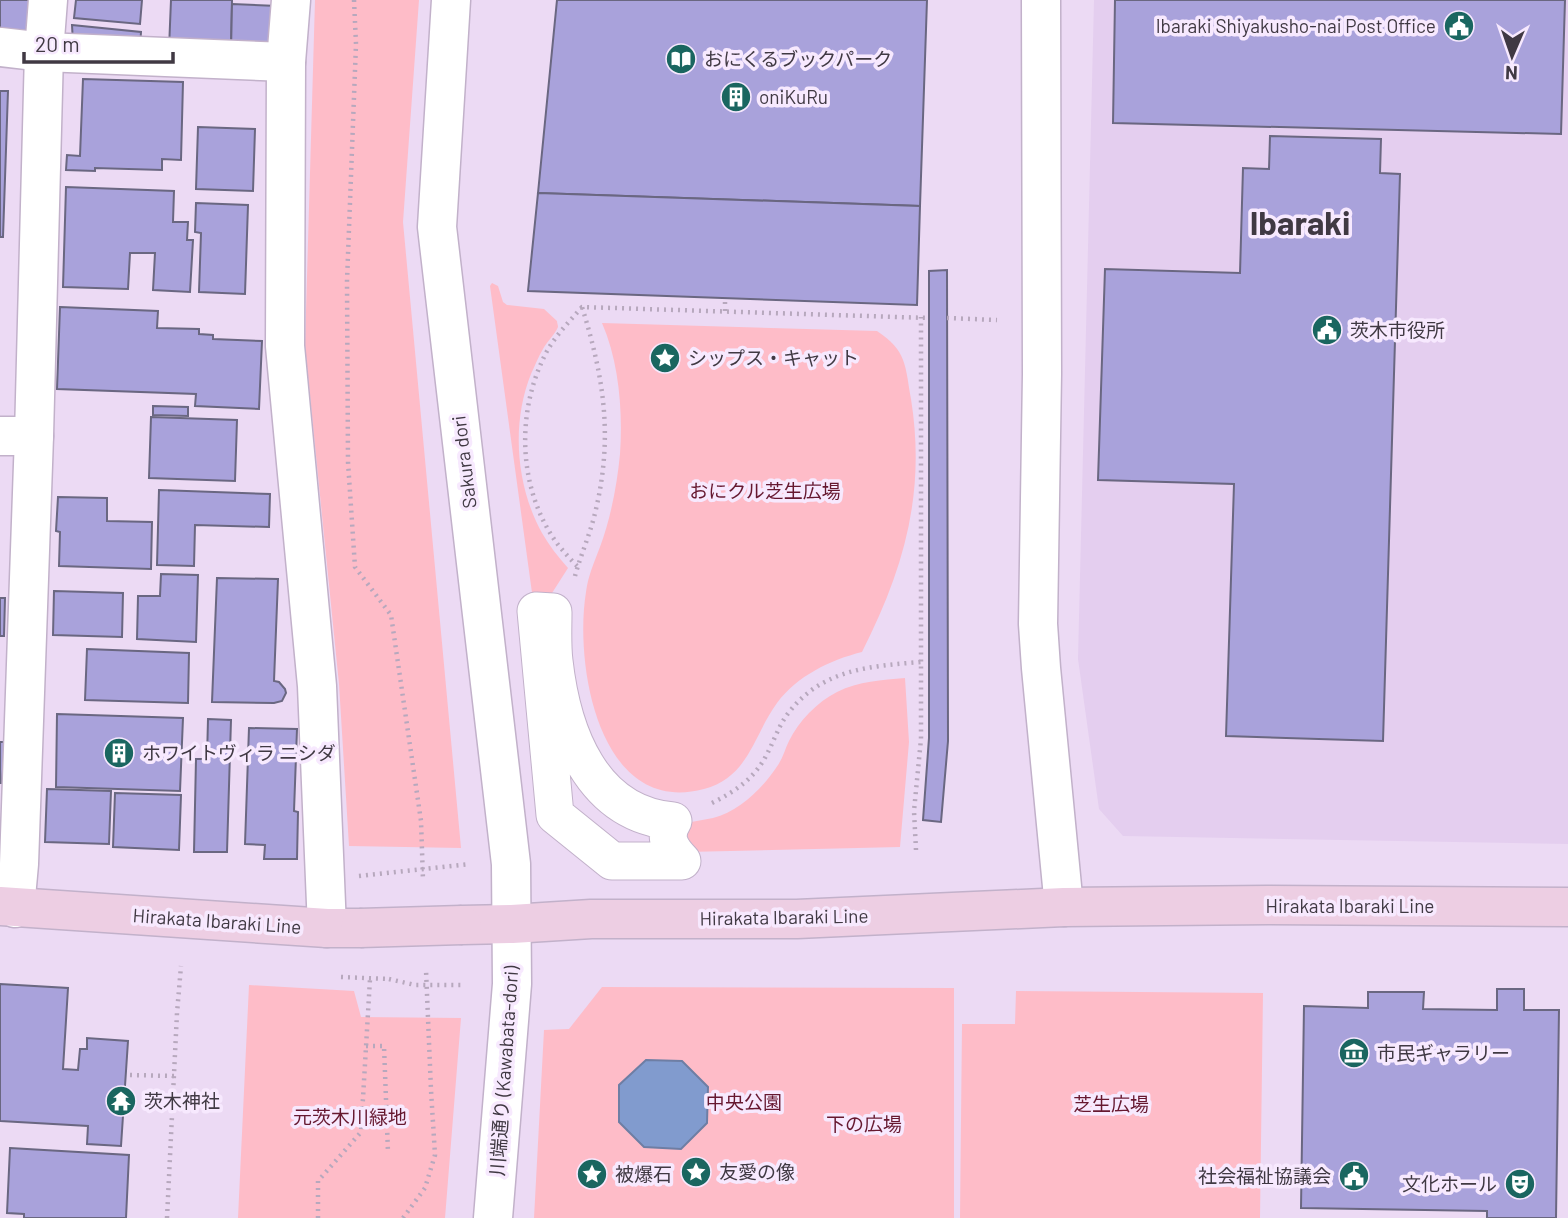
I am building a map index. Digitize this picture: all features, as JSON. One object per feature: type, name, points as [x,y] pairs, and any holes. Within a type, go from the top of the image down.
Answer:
[{"type":"main road","name":"Hirakata Ibaraki Line","points":[[7,907],[344,928],[512,924],[591,919],[797,919],[1064,907],[1568,907]]},
{"type":"street","points":[[7,907],[19,864],[17,436],[48,0]]},
{"type":"street","points":[[291,0],[286,62],[285,346],[317,686],[344,928]]},
{"type":"street","name":"Sakura dori","points":[[451,0],[437,227],[511,864],[512,924]]},
{"type":"street","points":[[1041,0],[1042,374],[1038,624],[1064,907]]},
{"type":"street","points":[[0,47],[44,52],[286,62]]},
{"type":"street","points":[[536,611],[553,612],[554,658],[562,703],[568,726],[588,770],[605,792],[629,809],[657,820],[673,821],[668,837],[673,852],[682,861],[612,860],[555,815],[536,611]]},
{"type":"street","name":"川端通り (Kawabata-dori)","points":[[493,1218],[512,984],[512,924]]},
{"type":"path","points":[[354,0],[356,44],[347,281],[348,462],[355,567],[391,615],[421,821],[424,888]]},
{"type":"path","points":[[725,298],[725,312]]},
{"type":"path","points":[[574,579],[595,513],[601,484],[606,423],[598,362],[582,307]]},
{"type":"path","points":[[578,567],[558,545],[533,493],[526,465],[525,436],[535,379],[562,329],[582,307],[929,318]]},
{"type":"path","points":[[916,850],[914,811],[921,739],[921,317]]},
{"type":"path","points":[[947,318],[1002,320]]},
{"type":"path","points":[[767,755],[776,732],[790,711],[807,694],[827,680],[851,670],[875,665],[921,662]]},
{"type":"path","points":[[359,876],[470,864]]},
{"type":"path","points":[[167,1218],[181,965]]},
{"type":"path","points":[[403,1218],[425,1188],[435,1155],[426,969]]},
{"type":"path","points":[[318,1218],[318,1181],[361,1132],[370,979]]},
{"type":"path","points":[[389,979],[415,985],[461,985]]},
{"type":"path","points":[[366,1046],[384,1046],[388,1153]]},
{"type":"path","points":[[130,1075],[174,1076]]},
{"type":"shaded area","name":"茨木市役所","points":[[1094,0],[1568,0],[1568,844],[1123,836],[1099,809],[1078,659]]},
{"type":"green space","points":[[315,0],[419,0],[403,222],[461,848],[349,846],[339,684],[305,346]]},
{"type":"green space","points":[[492,283],[498,286],[503,302],[507,305],[544,309],[557,321],[558,326],[531,374],[521,413],[519,434],[522,475],[533,515],[542,533],[568,568],[545,604],[533,600],[490,286]]},
{"type":"green space","name":"おにクル芝生広場","points":[[602,323],[877,331],[894,345],[906,368],[915,433],[913,498],[900,560],[877,621],[862,652],[815,670],[785,693],[741,765],[719,783],[704,789],[668,792],[640,780],[617,758],[601,728],[590,694],[583,623],[586,592],[610,513],[621,438],[616,370]]},
{"type":"green space","points":[[905,678],[909,742],[900,847],[686,852],[686,823],[723,815],[750,798],[778,765],[798,726],[822,701],[854,685]]},
{"type":"green space","name":"元茨木川緑地","points":[[249,985],[354,991],[361,1017],[461,1018],[445,1218],[238,1218]]},
{"type":"green space","name":"中央公園","points":[[602,987],[954,988],[954,1218],[534,1218],[544,1030],[569,1029]]},
{"type":"green space","name":"芝生広場","points":[[1016,991],[1263,993],[1260,1218],[960,1218],[962,1024],[1015,1024]]},
{"type":"water","points":[[646,1060],[682,1061],[708,1087],[707,1123],[681,1149],[644,1147],[619,1122],[619,1085]]},
{"type":"building","points":[[0,0],[30,0],[26,36],[0,34]]},
{"type":"building","points":[[76,0],[142,0],[140,24],[74,18]]},
{"type":"building","points":[[171,0],[232,0],[231,50],[169,49]]},
{"type":"building","name":"oniKuRu","points":[[557,0],[927,0],[920,206],[538,193]]},
{"type":"building","points":[[1115,0],[1565,0],[1561,134],[1113,123]]},
{"type":"building","points":[[232,4],[277,6],[275,41],[231,50]]},
{"type":"building","points":[[72,25],[141,32],[140,47],[73,43]]},
{"type":"building","points":[[83,79],[183,82],[181,160],[162,159],[162,170],[66,170],[67,155],[80,156]]},
{"type":"building","points":[[0,91],[8,91],[3,237],[0,237]]},
{"type":"building","points":[[198,127],[255,129],[253,191],[196,189]]},
{"type":"building","points":[[1270,136],[1381,139],[1380,173],[1400,174],[1383,741],[1226,736],[1234,484],[1098,480],[1105,269],[1240,273],[1243,168],[1269,169]]},
{"type":"building","points":[[66,187],[174,191],[173,222],[188,222],[187,240],[193,240],[190,292],[153,290],[155,253],[130,253],[128,289],[63,287]]},
{"type":"building","points":[[538,193],[920,206],[917,305],[528,291]]},
{"type":"building","points":[[196,203],[248,205],[245,294],[199,292],[201,233],[195,232]]},
{"type":"building","points":[[947,270],[948,741],[941,822],[923,820],[929,738],[929,271]]},
{"type":"building","points":[[60,307],[158,311],[157,328],[199,329],[199,334],[213,335],[213,339],[262,341],[259,409],[195,406],[196,394],[57,389]]},
{"type":"building","points":[[153,406],[188,407],[188,416],[153,415]]},
{"type":"building","points":[[151,417],[237,420],[235,481],[149,478]]},
{"type":"building","points":[[159,490],[270,494],[269,527],[195,525],[194,566],[157,565]]},
{"type":"building","points":[[58,497],[107,498],[107,521],[152,522],[151,569],[59,566],[60,532],[56,531]]},
{"type":"building","points":[[161,574],[198,575],[196,642],[137,639],[138,596],[160,596]]},
{"type":"building","points":[[217,578],[278,579],[274,681],[279,682],[285,689],[282,701],[212,702]]},
{"type":"building","points":[[54,591],[123,593],[122,637],[53,635]]},
{"type":"building","points":[[0,598],[5,598],[4,636],[0,636]]},
{"type":"building","points":[[87,649],[189,653],[188,703],[85,700]]},
{"type":"building","name":"ホワイトヴィラ ニシダ","points":[[57,714],[183,718],[180,791],[56,787]]},
{"type":"building","points":[[208,719],[231,720],[227,852],[194,852],[196,759],[207,759]]},
{"type":"building","points":[[249,728],[297,729],[294,811],[298,812],[297,859],[264,859],[265,845],[245,844]]},
{"type":"building","points":[[0,742],[5,742],[2,783],[0,783]]},
{"type":"building","points":[[47,789],[111,791],[109,844],[45,842]]},
{"type":"building","points":[[115,793],[181,795],[179,850],[113,847]]},
{"type":"building","points":[[0,984],[68,988],[63,1069],[78,1070],[80,1049],[87,1049],[87,1038],[128,1041],[121,1146],[87,1144],[88,1126],[0,1121]]},
{"type":"building","points":[[1497,989],[1524,989],[1524,1010],[1559,1010],[1556,1218],[1487,1218],[1487,1211],[1301,1208],[1304,1006],[1368,1008],[1368,992],[1424,992],[1423,1009],[1497,1010]]},
{"type":"building","points":[[10,1148],[129,1155],[126,1218],[24,1218],[24,1214],[7,1213]]},
{"type":"place","name":"Ibaraki Shiyakusho-nai Post Office","points":[[1459,26]]},
{"type":"place","name":"おにくるブックパーク","points":[[681,59]]},
{"type":"place","name":"oniKuRu","points":[[736,97]]},
{"type":"place","name":"茨木市役所","points":[[1327,330]]},
{"type":"place","name":"シップス・キャット","points":[[665,358]]},
{"type":"place","name":"ホワイトヴィラ ニシダ","points":[[119,753]]},
{"type":"place","name":"市民ギャラリー","points":[[1354,1053]]},
{"type":"place","name":"茨木神社","points":[[121,1101]]},
{"type":"place","name":"友愛の像","points":[[696,1172]]},
{"type":"place","name":"被爆石","points":[[592,1174]]},
{"type":"place","name":"社会福祉協議会","points":[[1354,1176]]},
{"type":"place","name":"文化ホール","points":[[1520,1184]]},
{"type":"district","name":"Ibaraki","points":[[1300,223]]},
{"type":"park label","name":"下の広場","points":[[864,1124]]}]
